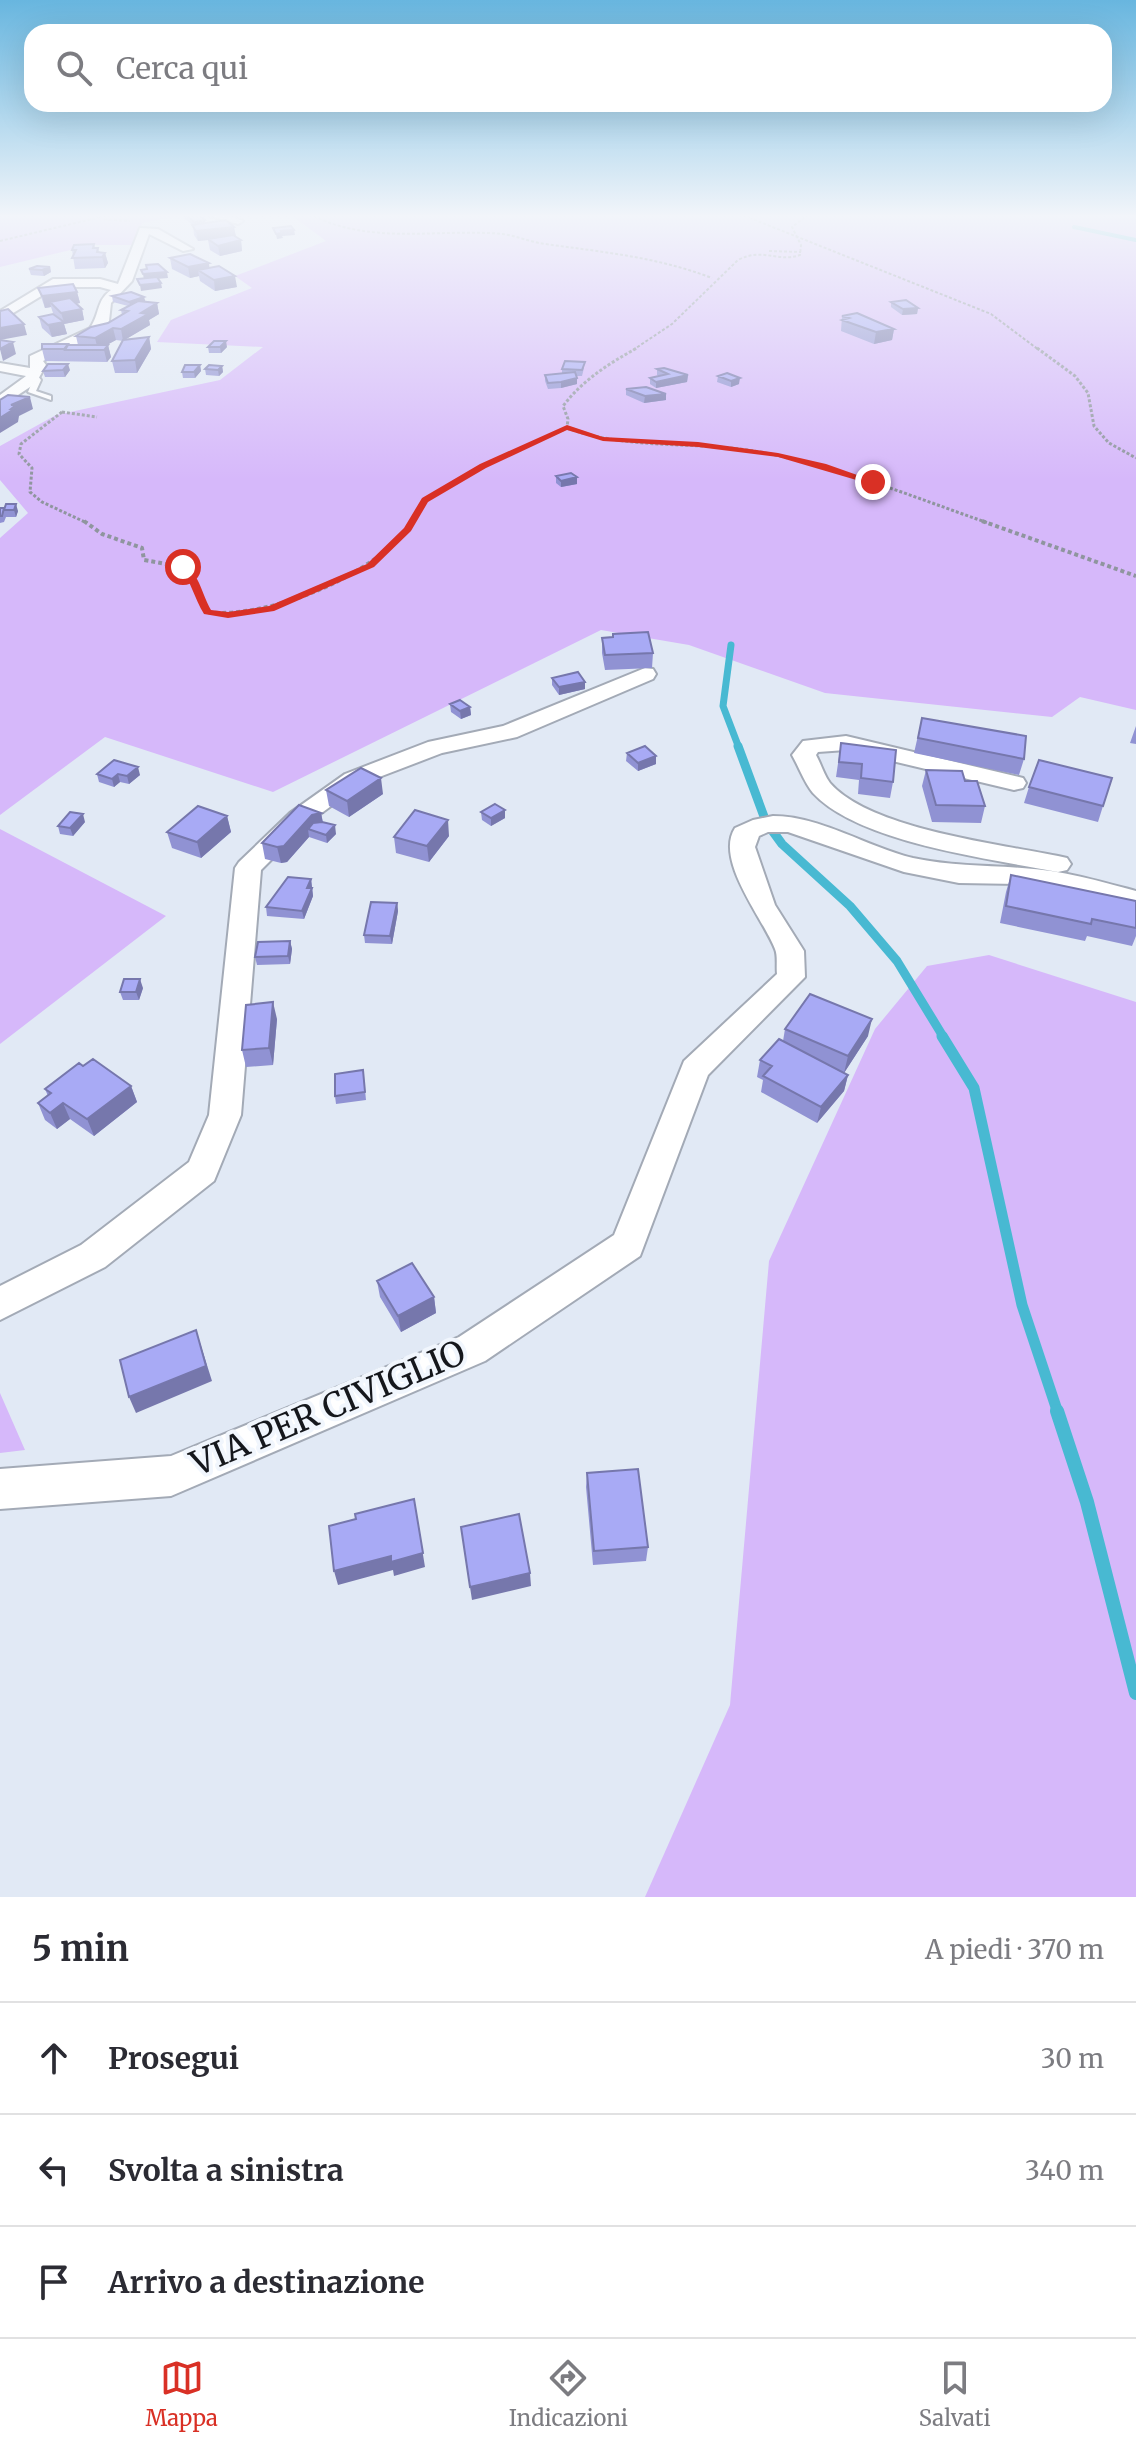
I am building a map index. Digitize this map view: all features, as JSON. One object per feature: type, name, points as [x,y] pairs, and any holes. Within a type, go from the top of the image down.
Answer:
[{"type":"street","points":[[0,317],[23,303]]},
{"type":"street","points":[[0,387],[39,365],[35,359],[95,331],[102,321],[105,303]]},
{"type":"street","points":[[0,367],[30,372]]},
{"type":"street","points":[[0,402],[31,380],[30,372]]},
{"type":"street","points":[[0,1304],[93,1256],[202,1171],[225,1115],[248,868],[299,818],[353,779],[436,747],[509,732],[645,674]]},
{"type":"street","points":[[1014,783],[846,743],[826,742],[805,750],[804,755],[822,788],[853,810],[893,828],[1070,867],[1085,886],[1136,900]]},
{"type":"street","name":"VIA PER CIVIGLIO","points":[[0,1489],[171,1476],[472,1349],[628,1245],[695,1069],[791,977],[790,951],[762,905],[742,847],[744,834],[767,824],[792,825],[904,864],[959,875],[1024,876],[1085,886]]},
{"type":"lane","points":[[30,372],[37,380],[32,392],[48,398]]},
{"type":"path","points":[[567,428],[568,419],[563,406],[569,396],[603,367],[662,333],[696,303]]},
{"type":"path","points":[[961,303],[1011,326],[1023,340],[1051,355],[1075,376],[1088,393],[1094,426],[1109,443],[1136,458]]},
{"type":"path","points":[[97,417],[62,412],[21,444],[19,454],[32,468],[30,492],[42,502],[79,518],[102,534],[142,548],[144,560],[183,567],[193,576],[197,593],[207,612],[228,615],[271,609],[371,565],[408,529],[425,500],[483,466],[567,428],[603,439],[698,444],[778,455],[823,465],[1136,576]]},
{"type":"shaded area","points":[[215,303],[1136,303],[1136,710],[1080,697],[1052,717],[825,693],[689,645],[601,630],[273,792],[105,737],[0,815],[0,538],[28,513],[0,480],[0,446],[56,415],[220,380],[263,347],[157,342],[171,320]]},
{"type":"shaded area","points":[[0,829],[166,916],[0,1044]]},
{"type":"shaded area","points":[[989,955],[1136,1002],[1136,1897],[645,1897],[730,1705],[769,1261],[875,1029],[927,966]]},
{"type":"shaded area","points":[[0,1393],[25,1450],[0,1453]]},
{"type":"building","points":[[51,303],[75,303],[82,309],[61,313]]},
{"type":"building","points":[[135,303],[157,303],[141,313],[148,314],[121,329],[113,328],[95,338],[76,336],[128,311],[121,310]]},
{"type":"building","points":[[892,303],[910,303],[918,308],[903,309]]},
{"type":"building","points":[[8,309],[24,324],[0,328],[0,311]]},
{"type":"building","points":[[857,313],[894,329],[876,332],[842,320],[849,318],[842,316]]},
{"type":"building","points":[[53,314],[64,322],[48,325],[39,317]]},
{"type":"building","points":[[149,337],[135,360],[112,361],[123,340]]},
{"type":"building","points":[[0,340],[13,342],[0,349]]},
{"type":"building","points":[[214,341],[226,341],[220,347],[208,347]]},
{"type":"building","points":[[42,344],[68,344],[64,349],[42,349]]},
{"type":"building","points":[[68,345],[108,345],[104,350],[65,350]]},
{"type":"building","points":[[565,361],[585,362],[582,370],[562,369]]},
{"type":"building","points":[[48,364],[68,364],[63,370],[43,371]]},
{"type":"building","points":[[185,365],[200,365],[194,372],[182,372]]},
{"type":"building","points":[[209,365],[222,366],[218,370],[205,369]]},
{"type":"building","points":[[657,369],[688,375],[656,382],[650,378],[668,374]]},
{"type":"building","points":[[575,372],[577,378],[561,382],[548,383],[545,375]]},
{"type":"building","points":[[727,373],[740,378],[731,381],[718,376]]},
{"type":"building","points":[[646,387],[666,394],[645,396],[626,389]]},
{"type":"building","points":[[8,395],[30,397],[11,405],[16,405],[0,418],[0,400]]},
{"type":"building","points":[[571,473],[577,477],[561,481],[556,476]]},
{"type":"building","points":[[6,504],[16,504],[14,510],[4,510]]},
{"type":"building","points":[[648,632],[653,653],[605,655],[602,638],[613,637],[613,634]]},
{"type":"building","points":[[578,672],[585,682],[559,687],[552,678]]},
{"type":"building","points":[[460,700],[470,707],[460,711],[450,704]]},
{"type":"building","points":[[922,718],[1026,736],[1024,759],[918,738]]},
{"type":"building","points":[[841,743],[896,750],[893,782],[861,778],[862,764],[839,762]]},
{"type":"building","points":[[645,746],[656,756],[638,763],[627,753]]},
{"type":"building","points":[[114,760],[138,767],[127,776],[118,774],[112,779],[97,774]]},
{"type":"building","points":[[1039,760],[1112,778],[1103,806],[1029,787]]},
{"type":"building","points":[[361,768],[381,778],[347,801],[326,790]]},
{"type":"building","points":[[926,770],[962,771],[965,781],[977,781],[985,806],[936,805]]},
{"type":"building","points":[[495,804],[505,810],[491,818],[481,812]]},
{"type":"building","points":[[299,805],[321,813],[312,815],[284,846],[262,843]]},
{"type":"building","points":[[198,806],[227,816],[197,842],[167,832]]},
{"type":"building","points":[[415,810],[448,820],[427,846],[394,837]]},
{"type":"building","points":[[70,812],[83,814],[70,828],[58,826]]},
{"type":"building","points":[[313,823],[335,825],[326,835],[308,829]]},
{"type":"building","points":[[1011,875],[1136,901],[1136,928],[1092,919],[1091,924],[1006,906]]},
{"type":"building","points":[[288,877],[311,879],[307,888],[312,888],[302,911],[266,907]]},
{"type":"building","points":[[371,902],[397,903],[390,936],[364,935]]},
{"type":"building","points":[[290,941],[288,956],[255,957],[258,942]]},
{"type":"building","points":[[124,979],[140,979],[136,992],[120,992]]},
{"type":"building","points":[[810,994],[872,1019],[848,1056],[785,1029]]},
{"type":"building","points":[[273,1002],[269,1048],[242,1050],[246,1005]]},
{"type":"building","points":[[779,1039],[848,1075],[821,1107],[763,1076],[772,1066],[760,1060]]},
{"type":"building","points":[[93,1059],[131,1086],[87,1119],[63,1103],[50,1113],[38,1103],[51,1093],[45,1089],[79,1063],[83,1066]]},
{"type":"building","points":[[363,1070],[365,1092],[335,1096],[335,1074]]},
{"type":"building","points":[[412,1263],[434,1297],[398,1316],[377,1281]]},
{"type":"building","points":[[196,1330],[206,1366],[129,1397],[120,1360]]},
{"type":"building","points":[[638,1469],[648,1547],[594,1551],[587,1473]]},
{"type":"building","points":[[414,1499],[423,1553],[391,1562],[391,1556],[334,1571],[329,1526],[356,1519],[355,1514]]},
{"type":"building","points":[[519,1514],[530,1573],[470,1587],[461,1527]]},
{"type":"waterway","points":[[731,645],[723,706],[739,748]]},
{"type":"waterway","points":[[738,746],[766,822],[782,844],[850,906],[897,961],[944,1038]]},
{"type":"waterway","points":[[942,1036],[974,1088],[1022,1305],[1058,1413]]},
{"type":"waterway","points":[[1057,1411],[1087,1502],[1136,1693]]},
{"type":"route","points":[[183,567],[193,576],[197,593],[207,612],[228,615],[271,609],[371,565],[408,529],[425,500],[483,466],[567,428],[603,439],[698,444],[778,455],[823,465],[873,482]]}]
